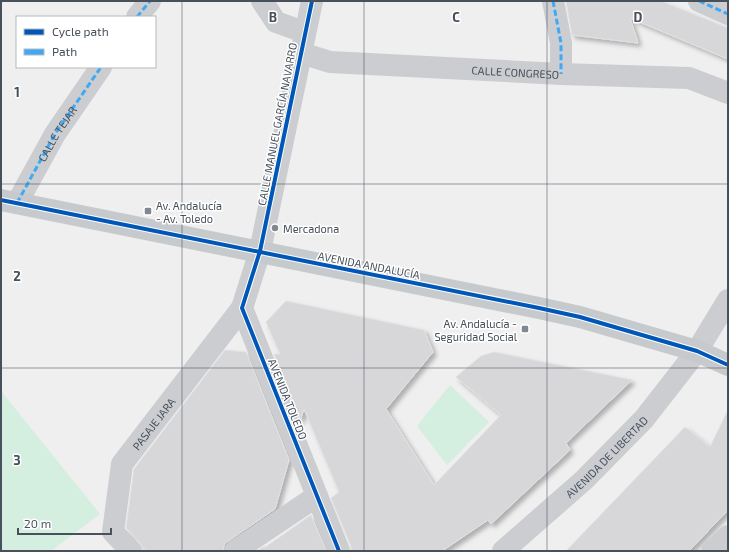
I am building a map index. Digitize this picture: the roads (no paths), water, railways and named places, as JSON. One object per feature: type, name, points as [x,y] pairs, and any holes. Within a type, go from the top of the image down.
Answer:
[{"type":"main road","name":"AVENIDA ANDALUCÍA","points":[[9,202],[260,251],[301,261],[580,317],[697,351],[728,365]]},
{"type":"street","points":[[138,16],[150,1]]},
{"type":"street","points":[[262,1],[276,22],[304,32]]},
{"type":"street","name":"CALLE MANUEL GARCÍA NAVARRO","points":[[260,251],[304,32],[312,1]]},
{"type":"street","points":[[553,1],[561,43],[561,74]]},
{"type":"street","points":[[699,1],[728,14]]},
{"type":"street","name":"CALLE CONGRESO","points":[[301,53],[330,62],[561,74],[689,78],[728,93]]},
{"type":"street","name":"CALLE TEJAR","points":[[9,202],[100,68]]},
{"type":"street","points":[[242,308],[260,251]]},
{"type":"street","name":"AVENIDA DE LIBERTAD","points":[[503,551],[584,480],[644,418],[697,351],[728,300]]},
{"type":"street","name":"AVENIDA TOLEDO","points":[[242,308],[340,551]]},
{"type":"street","name":"PASAJE JARA","points":[[131,551],[113,532],[122,464],[242,308]]},
{"type":"street","points":[[235,551],[317,496]]},
{"type":"street","points":[[712,551],[728,536]]},
{"type":"place","name":"Av. Andalucía - Av. Toledo","points":[[148,211]]},
{"type":"place","name":"Mercadona","points":[[275,228]]},
{"type":"place","name":"Av. Andalucía - Seguridad Social","points":[[525,329]]}]
